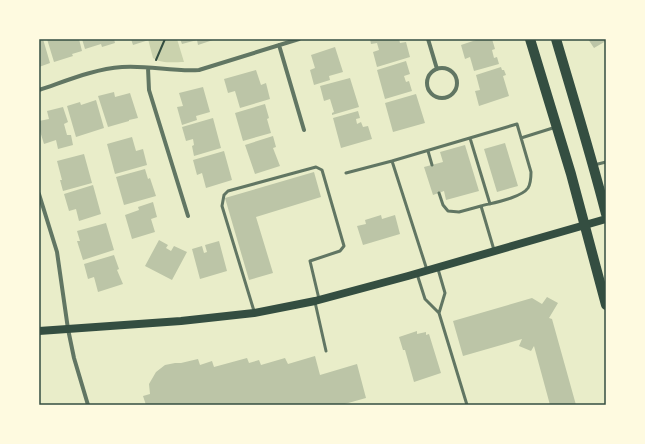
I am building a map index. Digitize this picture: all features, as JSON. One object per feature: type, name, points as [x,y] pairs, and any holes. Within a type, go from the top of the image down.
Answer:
[{"type":"main road","points":[[530,39],[557,127],[606,304]]},
{"type":"main road","points":[[556,39],[579,121],[594,165],[606,214]]},
{"type":"main road","points":[[39,331],[181,322],[254,313],[317,300],[417,274],[494,250],[606,219]]},
{"type":"street","points":[[39,90],[105,69],[124,67],[186,71],[199,70],[299,39]]},
{"type":"street","points":[[428,39],[437,69]]},
{"type":"street","points":[[278,45],[304,130]]},
{"type":"street","points":[[148,68],[149,90],[188,216]]},
{"type":"street","points":[[437,69],[449,69],[457,78],[456,90],[447,97],[435,97],[428,88],[428,76],[437,69]]},
{"type":"street","points":[[39,194],[57,252],[68,329],[74,358],[88,405]]},
{"type":"lane","points":[[346,173],[428,151],[517,124],[531,172],[531,179],[528,188],[516,196],[459,212],[448,211],[443,205],[439,193]]},
{"type":"lane","points":[[521,138],[557,127]]},
{"type":"lane","points":[[470,138],[490,204]]},
{"type":"lane","points":[[428,151],[432,165]]},
{"type":"lane","points":[[392,161],[427,270]]},
{"type":"lane","points":[[594,165],[606,162]]},
{"type":"lane","points":[[254,313],[222,206],[224,195],[228,191],[316,167],[322,170],[344,246],[340,252],[310,261],[326,351]]},
{"type":"lane","points":[[481,206],[494,250]]},
{"type":"lane","points":[[438,267],[445,293],[440,313],[467,405]]},
{"type":"lane","points":[[417,274],[425,299],[440,313]]},
{"type":"path","points":[[148,68],[156,60],[165,39]]},
{"type":"green space","points":[[148,39],[177,39],[184,62],[164,62],[153,58]]},
{"type":"building","points":[[39,39],[43,39],[50,63],[39,67]]},
{"type":"building","points":[[47,39],[79,39],[82,51],[72,54],[73,56],[54,62]]},
{"type":"building","points":[[82,39],[114,39],[115,43],[102,47],[101,44],[85,49]]},
{"type":"building","points":[[131,39],[152,39],[133,45]]},
{"type":"building","points":[[180,39],[213,40],[198,45],[197,40],[182,44]]},
{"type":"building","points":[[370,39],[399,39],[400,43],[406,42],[410,57],[377,67],[373,52],[379,50],[377,43],[371,44]]},
{"type":"building","points":[[479,39],[492,39],[495,49],[492,50],[494,58],[497,57],[499,64],[474,71],[470,57],[465,59],[461,45]]},
{"type":"building","points":[[588,39],[605,39],[606,41],[594,48]]},
{"type":"building","points":[[335,47],[343,72],[329,76],[330,80],[314,85],[310,70],[315,68],[311,55]]},
{"type":"building","points":[[406,61],[410,74],[404,76],[406,82],[409,81],[412,91],[385,99],[377,70]]},
{"type":"building","points":[[501,67],[506,75],[503,76],[509,96],[479,106],[475,91],[480,90],[476,75]]},
{"type":"building","points":[[256,70],[261,85],[266,83],[270,99],[240,108],[235,91],[228,93],[224,79]]},
{"type":"building","points":[[350,78],[359,107],[332,115],[334,112],[330,99],[324,101],[320,86]]},
{"type":"building","points":[[203,87],[210,112],[196,116],[197,120],[182,125],[177,107],[183,106],[179,93]]},
{"type":"building","points":[[114,92],[115,97],[130,93],[138,118],[108,127],[98,96]]},
{"type":"building","points":[[416,94],[425,123],[393,132],[385,103]]},
{"type":"building","points":[[96,100],[104,128],[76,137],[67,106],[80,102],[81,105]]},
{"type":"building","points":[[265,104],[271,133],[243,141],[235,113]]},
{"type":"building","points":[[63,107],[68,122],[64,124],[67,135],[71,135],[73,145],[58,149],[56,140],[44,144],[39,128],[39,121],[49,119],[47,111]]},
{"type":"building","points":[[358,111],[360,118],[356,119],[357,124],[361,122],[363,127],[368,126],[372,139],[341,148],[333,118]]},
{"type":"building","points":[[213,118],[221,148],[194,156],[192,146],[194,145],[193,139],[186,141],[182,127]]},
{"type":"building","points":[[273,136],[276,147],[273,148],[280,166],[255,174],[245,145]]},
{"type":"building","points":[[132,137],[136,151],[143,149],[147,165],[115,174],[107,144]]},
{"type":"building","points":[[505,143],[518,186],[497,192],[484,149]]},
{"type":"building","points":[[465,145],[479,191],[446,200],[444,191],[433,195],[424,167],[443,162],[440,152]]},
{"type":"building","points":[[224,151],[232,180],[206,188],[202,173],[197,175],[193,160]]},
{"type":"building","points":[[84,154],[92,183],[63,191],[57,161]]},
{"type":"building","points":[[145,169],[148,179],[150,178],[156,196],[124,205],[116,177]]},
{"type":"building","points":[[314,172],[321,197],[256,217],[273,273],[249,280],[225,198]]},
{"type":"building","points":[[93,185],[101,214],[79,221],[76,209],[69,211],[64,194]]},
{"type":"building","points":[[153,202],[157,217],[151,219],[155,232],[132,239],[125,215],[139,210],[138,207]]},
{"type":"building","points":[[381,215],[382,219],[395,215],[400,234],[363,245],[357,226],[366,224],[365,220]]},
{"type":"building","points":[[106,223],[114,250],[83,260],[77,241],[80,241],[77,231]]},
{"type":"building","points":[[159,240],[168,245],[166,248],[171,251],[174,246],[187,252],[172,280],[145,266]]},
{"type":"building","points":[[219,241],[227,271],[200,279],[192,249],[202,246],[204,253],[207,252],[205,245]]},
{"type":"building","points":[[114,255],[119,269],[117,270],[123,284],[98,292],[94,277],[88,279],[84,264]]},
{"type":"building","points":[[547,297],[558,303],[549,318],[552,319],[576,405],[550,405],[534,346],[531,351],[519,346],[522,339],[463,356],[453,321],[532,298],[542,304]]},
{"type":"building","points":[[417,331],[417,334],[426,332],[426,335],[429,334],[441,373],[414,382],[405,350],[403,350],[399,337]]},
{"type":"building","points":[[315,356],[320,375],[357,364],[366,398],[341,405],[146,405],[143,396],[150,394],[149,384],[156,372],[165,365],[198,359],[200,365],[212,361],[214,367],[247,358],[249,363],[259,360],[261,365],[285,358],[288,364]]}]
